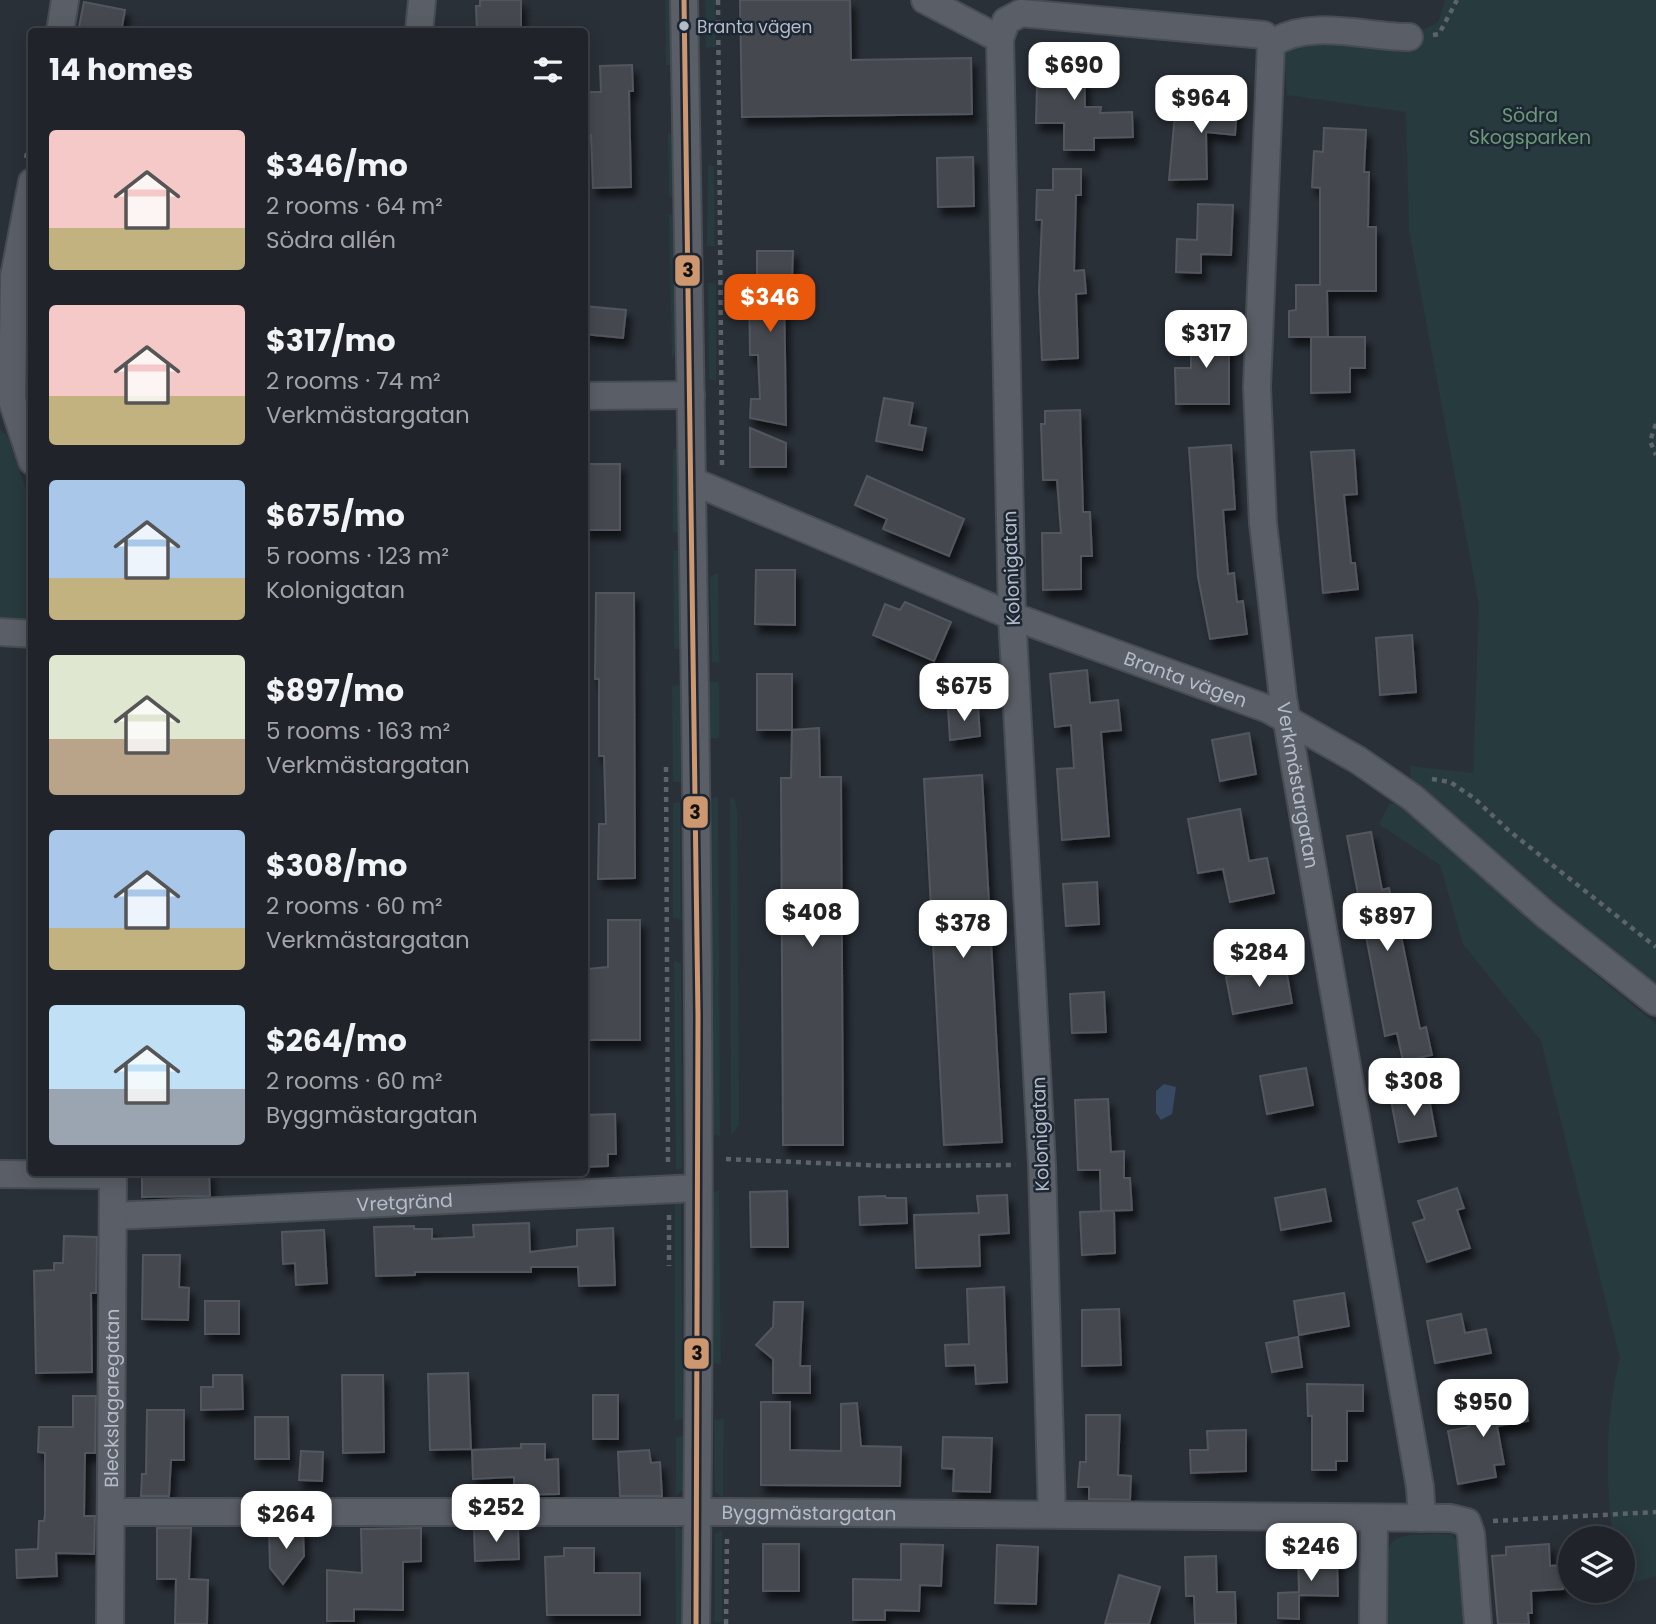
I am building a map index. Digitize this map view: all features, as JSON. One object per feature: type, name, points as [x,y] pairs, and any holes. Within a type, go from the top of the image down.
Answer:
[{"type":"street","points":[[61,28],[65,0]]},
{"type":"street","points":[[419,28],[422,0]]},
{"type":"street","points":[[684,0],[692,481],[697,1188],[696,1624]]},
{"type":"street","points":[[925,0],[1000,39],[1006,21],[1021,12],[1264,35],[1271,44],[1285,34],[1330,30],[1409,37]]},
{"type":"street","name":"Kolonigatan","points":[[1000,39],[1012,616],[1042,1165],[1052,1514]]},
{"type":"street","name":"Verkmästargatan","points":[[1271,44],[1257,387],[1264,523],[1288,722],[1420,1487],[1422,1518]]},
{"type":"street","points":[[28,204],[15,276],[15,400],[28,447]]},
{"type":"street","points":[[588,396],[691,395]]},
{"type":"street","name":"Branta vägen","points":[[692,481],[1012,616],[1268,709],[1358,760],[1413,798],[1546,915],[1656,1002]]},
{"type":"street","points":[[0,632],[28,634]]},
{"type":"street","points":[[0,1174],[28,1174]]},
{"type":"street","name":"Bleckslagaregatan","points":[[110,1624],[113,1176]]},
{"type":"street","name":"Vretgränd","points":[[113,1216],[697,1188]]},
{"type":"street","name":"Byggmästargatan","points":[[111,1512],[1052,1514],[1451,1518],[1467,1522]]},
{"type":"street","points":[[1373,1624],[1374,1519]]},
{"type":"street","points":[[1467,1522],[1471,1534],[1478,1624]]},
{"type":"path","points":[[1409,37],[1439,34],[1457,0]]},
{"type":"path","points":[[1656,424],[1650,441],[1656,454]]},
{"type":"path","points":[[666,762],[669,1270]]},
{"type":"path","points":[[726,1159],[888,1166],[1042,1165]]},
{"type":"path","points":[[1467,1522],[1656,1512]]},
{"type":"green space","points":[[665,0],[672,0],[673,65],[666,65]]},
{"type":"green space","points":[[705,0],[715,0],[716,47],[706,48]]},
{"type":"green space","name":"Södra Skogsparken","points":[[1445,0],[1656,0],[1656,986],[1412,785],[1410,766],[1473,773],[1479,605],[1409,230],[1406,112],[1287,95],[1284,57],[1288,23],[1425,29],[1438,22]]},
{"type":"green space","points":[[668,132],[676,137],[677,196],[669,197]]},
{"type":"green space","points":[[708,165],[714,166],[715,246],[707,246]]},
{"type":"green space","points":[[669,215],[676,216],[679,343],[672,360]]},
{"type":"green space","points":[[708,283],[716,283],[716,381],[709,379]]},
{"type":"green space","points":[[0,430],[7,435],[28,495],[28,624],[0,623]]},
{"type":"green space","points":[[673,449],[679,449],[680,533],[673,532]]},
{"type":"green space","points":[[673,551],[680,551],[681,649],[674,649]]},
{"type":"green space","points":[[718,573],[719,663],[712,662],[710,577]]},
{"type":"green space","points":[[710,682],[719,682],[719,738],[710,738]]},
{"type":"green space","points":[[680,685],[681,782],[673,782],[672,686]]},
{"type":"green space","points":[[718,796],[720,1137],[712,1133],[711,799]]},
{"type":"green space","points":[[730,797],[735,800],[737,812],[739,1125],[731,1135]]},
{"type":"green space","points":[[680,802],[681,919],[673,918],[673,803]]},
{"type":"green space","points":[[1390,803],[1401,805],[1560,946],[1656,1024],[1656,1576],[1635,1582],[1635,1526],[1612,1526],[1608,1471],[1609,1425],[1620,1358],[1541,1041],[1463,944],[1440,865],[1379,824]]},
{"type":"green space","points":[[674,960],[681,964],[682,1168],[676,1170]]},
{"type":"green space","points":[[719,1190],[721,1365],[714,1363],[712,1193]]},
{"type":"green space","points":[[675,1199],[681,1202],[683,1417],[675,1421]]},
{"type":"green space","points":[[724,1419],[723,1497],[715,1492],[714,1420]]},
{"type":"green space","points":[[685,1436],[686,1488],[676,1495],[676,1437]]},
{"type":"green space","points":[[675,1526],[684,1531],[685,1624],[676,1624]]},
{"type":"green space","points":[[722,1530],[722,1622],[715,1622],[715,1534]]},
{"type":"green space","points":[[1451,1534],[1460,1544],[1466,1624],[1387,1624],[1385,1565],[1390,1544],[1408,1535]]},
{"type":"water","points":[[1164,1084],[1176,1087],[1172,1114],[1161,1120],[1156,1113],[1156,1091]]},
{"type":"building","points":[[480,0],[521,0],[521,28],[477,28],[476,6],[480,6]]},
{"type":"building","points":[[740,0],[850,0],[851,60],[971,58],[972,114],[742,117]]},
{"type":"building","points":[[84,2],[125,10],[122,28],[79,28]]},
{"type":"building","points":[[1084,49],[1085,107],[1101,107],[1100,113],[1132,112],[1133,137],[1094,138],[1094,150],[1064,150],[1064,123],[1036,123],[1038,50]]},
{"type":"building","points":[[632,65],[633,91],[629,91],[631,187],[593,188],[591,135],[588,135],[588,92],[601,92],[600,66]]},
{"type":"building","points":[[1202,91],[1238,94],[1235,135],[1206,132],[1207,179],[1169,180],[1175,114],[1201,116]]},
{"type":"building","points":[[1324,128],[1366,130],[1364,172],[1369,172],[1368,227],[1376,227],[1376,291],[1327,291],[1328,337],[1289,337],[1289,311],[1296,310],[1296,285],[1320,285],[1320,188],[1312,187],[1314,151],[1323,152]]},
{"type":"building","points":[[973,157],[974,206],[938,207],[937,158]]},
{"type":"building","points":[[1053,169],[1081,169],[1081,195],[1076,195],[1074,271],[1084,270],[1086,293],[1076,294],[1078,358],[1042,360],[1039,291],[1042,220],[1036,220],[1037,190],[1053,190]]},
{"type":"building","points":[[1198,204],[1233,205],[1231,255],[1201,254],[1201,273],[1176,272],[1177,239],[1197,240]]},
{"type":"building","points":[[757,251],[793,251],[792,282],[784,282],[786,425],[750,418],[751,399],[760,399],[758,355],[750,355],[749,286],[757,286]]},
{"type":"building","points":[[588,306],[626,310],[623,338],[588,334]]},
{"type":"building","points":[[1191,330],[1229,330],[1229,404],[1176,404],[1175,368],[1191,368]]},
{"type":"building","points":[[1311,337],[1365,337],[1365,368],[1350,368],[1350,392],[1311,393]]},
{"type":"building","points":[[884,398],[913,403],[909,425],[926,428],[922,450],[876,441]]},
{"type":"building","points":[[1080,410],[1083,512],[1090,512],[1092,556],[1081,556],[1081,589],[1043,590],[1042,533],[1061,533],[1057,480],[1043,480],[1041,424],[1045,424],[1045,411]]},
{"type":"building","points":[[750,428],[786,443],[786,467],[750,467]]},
{"type":"building","points":[[1231,445],[1235,509],[1223,510],[1228,574],[1234,573],[1237,602],[1243,601],[1247,634],[1210,639],[1198,577],[1189,448]]},
{"type":"building","points":[[1354,450],[1357,494],[1344,495],[1351,563],[1355,563],[1358,589],[1323,593],[1311,452]]},
{"type":"building","points":[[588,464],[620,464],[620,530],[588,530]]},
{"type":"building","points":[[867,476],[964,519],[949,556],[883,529],[887,519],[855,505]]},
{"type":"building","points":[[756,570],[795,570],[795,625],[755,624]]},
{"type":"building","points":[[596,593],[634,593],[635,878],[598,879],[599,824],[606,824],[604,756],[599,756],[599,679],[595,679]]},
{"type":"building","points":[[905,602],[951,622],[934,661],[873,635],[885,604],[900,610]]},
{"type":"building","points":[[1412,635],[1416,692],[1380,695],[1376,638]]},
{"type":"building","points":[[1087,670],[1090,703],[1118,700],[1121,730],[1101,732],[1109,836],[1062,840],[1057,769],[1074,768],[1071,725],[1055,727],[1050,674]]},
{"type":"building","points":[[757,674],[792,674],[792,730],[757,730]]},
{"type":"building","points":[[978,706],[980,736],[950,740],[948,708]]},
{"type":"building","points":[[819,728],[820,777],[841,777],[843,1145],[783,1145],[781,778],[791,778],[792,730]]},
{"type":"building","points":[[1249,733],[1256,774],[1220,781],[1212,740]]},
{"type":"building","points":[[982,775],[1002,1142],[944,1145],[924,779]]},
{"type":"building","points":[[1240,809],[1249,861],[1267,858],[1274,893],[1230,902],[1223,869],[1198,873],[1188,819]]},
{"type":"building","points":[[1371,832],[1382,890],[1389,888],[1395,917],[1397,916],[1420,1029],[1426,1027],[1432,1055],[1403,1061],[1397,1033],[1385,1036],[1347,836]]},
{"type":"building","points":[[1097,882],[1099,924],[1066,926],[1063,884]]},
{"type":"building","points":[[608,920],[640,920],[640,1040],[588,1040],[588,969],[608,967]]},
{"type":"building","points":[[1266,961],[1268,972],[1286,969],[1292,1003],[1233,1014],[1226,977],[1247,973],[1245,965]]},
{"type":"building","points":[[1104,992],[1106,1032],[1072,1033],[1070,994]]},
{"type":"building","points":[[1306,1068],[1313,1105],[1267,1114],[1260,1076]]},
{"type":"building","points":[[1428,1093],[1436,1136],[1399,1142],[1391,1100]]},
{"type":"building","points":[[1108,1099],[1111,1152],[1124,1151],[1124,1178],[1130,1178],[1132,1210],[1101,1211],[1100,1170],[1078,1170],[1075,1100]]},
{"type":"building","points":[[615,1114],[616,1154],[608,1154],[608,1166],[588,1167],[588,1115]]},
{"type":"building","points":[[142,1176],[209,1176],[210,1196],[142,1197]]},
{"type":"building","points":[[1457,1188],[1464,1208],[1457,1210],[1470,1248],[1427,1262],[1413,1223],[1425,1219],[1418,1201]]},
{"type":"building","points":[[1325,1189],[1331,1221],[1281,1230],[1275,1198]]},
{"type":"building","points":[[787,1191],[788,1247],[751,1247],[750,1192]]},
{"type":"building","points":[[1007,1195],[1009,1233],[979,1235],[980,1266],[916,1268],[914,1215],[979,1213],[977,1196]]},
{"type":"building","points":[[859,1197],[906,1198],[907,1223],[860,1225]]},
{"type":"building","points":[[1114,1211],[1115,1253],[1082,1255],[1080,1212]]},
{"type":"building","points":[[529,1223],[530,1252],[577,1246],[577,1230],[613,1228],[615,1285],[579,1286],[578,1267],[531,1267],[531,1272],[415,1272],[415,1275],[376,1276],[374,1227],[414,1226],[414,1229],[432,1229],[432,1239],[474,1237],[473,1225]]},
{"type":"building","points":[[324,1230],[327,1283],[296,1285],[295,1263],[283,1264],[282,1232]]},
{"type":"building","points":[[64,1236],[97,1237],[96,1293],[91,1293],[92,1372],[36,1373],[34,1271],[54,1270],[54,1263],[63,1263]]},
{"type":"building","points":[[143,1255],[180,1255],[179,1287],[189,1288],[188,1320],[142,1319]]},
{"type":"building","points":[[1004,1287],[1007,1382],[976,1384],[975,1365],[946,1366],[945,1345],[969,1344],[967,1289]]},
{"type":"building","points":[[1344,1293],[1349,1326],[1299,1335],[1294,1301]]},
{"type":"building","points":[[205,1301],[239,1301],[239,1334],[205,1334]]},
{"type":"building","points":[[774,1302],[803,1302],[800,1366],[810,1366],[810,1393],[773,1393],[773,1359],[756,1345],[773,1327]]},
{"type":"building","points":[[1119,1309],[1121,1365],[1082,1366],[1082,1310]]},
{"type":"building","points":[[1461,1314],[1465,1333],[1486,1329],[1491,1353],[1435,1363],[1427,1321]]},
{"type":"building","points":[[1298,1337],[1302,1367],[1272,1372],[1266,1343]]},
{"type":"building","points":[[468,1373],[471,1449],[430,1450],[428,1374]]},
{"type":"building","points":[[213,1375],[242,1375],[243,1409],[201,1410],[201,1387],[213,1387]]},
{"type":"building","points":[[342,1375],[383,1375],[384,1452],[343,1453]]},
{"type":"building","points":[[1307,1384],[1363,1385],[1363,1411],[1347,1411],[1347,1461],[1336,1461],[1336,1470],[1312,1470],[1312,1416],[1308,1416]]},
{"type":"building","points":[[593,1395],[618,1395],[618,1439],[593,1439]]},
{"type":"building","points":[[73,1396],[96,1396],[95,1453],[85,1453],[84,1516],[95,1516],[94,1554],[56,1553],[57,1576],[17,1578],[16,1550],[38,1549],[39,1521],[44,1521],[45,1515],[45,1453],[38,1452],[39,1427],[73,1427]]},
{"type":"building","points":[[1524,1398],[1528,1421],[1497,1426],[1504,1464],[1494,1465],[1496,1477],[1458,1484],[1448,1431],[1469,1427],[1465,1409]]},
{"type":"building","points":[[761,1402],[790,1402],[790,1450],[841,1451],[841,1404],[857,1403],[861,1446],[901,1447],[900,1486],[761,1485]]},
{"type":"building","points":[[147,1410],[184,1410],[184,1460],[171,1460],[169,1496],[141,1496],[142,1474],[146,1474]]},
{"type":"building","points":[[1086,1415],[1120,1415],[1118,1475],[1131,1476],[1130,1500],[1089,1499],[1089,1487],[1078,1487],[1080,1462],[1086,1462]]},
{"type":"building","points":[[255,1417],[288,1417],[289,1459],[255,1459]]},
{"type":"building","points":[[1246,1430],[1246,1471],[1191,1473],[1190,1450],[1208,1450],[1207,1431]]},
{"type":"building","points":[[943,1437],[992,1438],[990,1492],[953,1491],[954,1469],[942,1468]]},
{"type":"building","points":[[521,1444],[545,1444],[545,1460],[558,1459],[559,1494],[514,1495],[514,1477],[473,1479],[472,1450],[521,1448]]},
{"type":"building","points":[[649,1450],[651,1463],[660,1462],[662,1496],[620,1496],[618,1452]]},
{"type":"building","points":[[301,1451],[323,1452],[322,1481],[299,1480]]},
{"type":"building","points":[[157,1528],[191,1528],[189,1579],[208,1580],[207,1624],[175,1624],[176,1579],[157,1579]]},
{"type":"building","points":[[303,1528],[304,1556],[283,1584],[270,1568],[269,1529]]},
{"type":"building","points":[[421,1528],[421,1561],[403,1562],[403,1610],[354,1609],[354,1621],[327,1621],[327,1570],[362,1573],[361,1529]]},
{"type":"building","points":[[474,1528],[518,1528],[519,1559],[475,1561]]},
{"type":"building","points":[[763,1544],[799,1544],[799,1591],[763,1591]]},
{"type":"building","points":[[901,1544],[943,1545],[941,1586],[920,1585],[919,1611],[885,1610],[885,1620],[853,1620],[853,1579],[901,1580]]},
{"type":"building","points":[[1549,1544],[1550,1566],[1558,1565],[1558,1589],[1531,1591],[1532,1613],[1528,1613],[1529,1624],[1498,1624],[1492,1556],[1506,1555],[1506,1547]]},
{"type":"building","points":[[997,1545],[1038,1547],[1036,1604],[995,1603]]},
{"type":"building","points":[[564,1548],[594,1548],[594,1573],[640,1573],[640,1615],[547,1615],[545,1557],[564,1556]]},
{"type":"building","points":[[1337,1554],[1338,1596],[1299,1595],[1299,1619],[1278,1618],[1278,1593],[1299,1592],[1298,1555]]},
{"type":"building","points":[[1216,1556],[1217,1592],[1235,1592],[1236,1624],[1195,1624],[1194,1596],[1186,1596],[1185,1557]]},
{"type":"building","points":[[1119,1575],[1160,1587],[1149,1624],[1105,1624]]},
{"type":"transit line","name":"3","points":[[684,0],[698,1015],[696,1624]]},
{"type":"place","name":"Branta vägen","points":[[684,26]]}]
